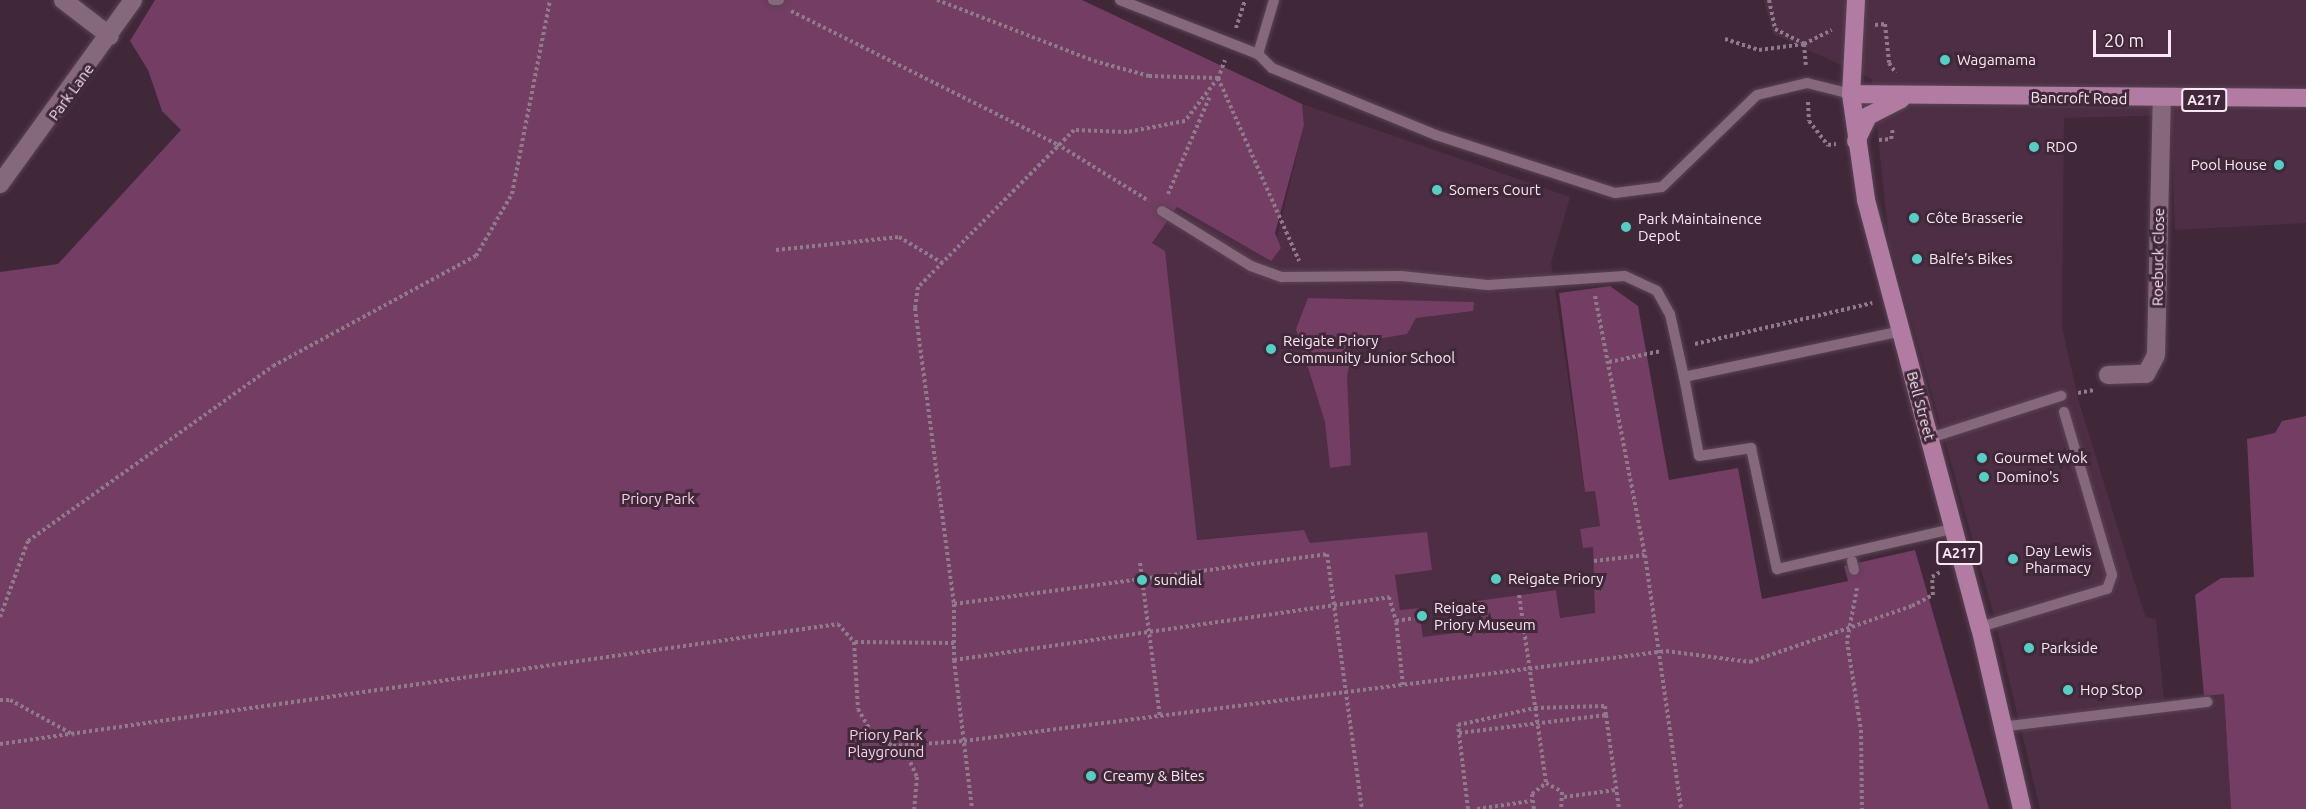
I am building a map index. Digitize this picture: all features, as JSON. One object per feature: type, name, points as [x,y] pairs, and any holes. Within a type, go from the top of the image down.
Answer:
[{"type":"main road","name":"Bell Street","points":[[1856,0],[1851,94],[1856,143],[1893,298],[1980,627],[2000,727],[2022,809]]},
{"type":"main road","name":"Bancroft Road","points":[[1851,94],[1903,99],[2306,98]]},
{"type":"main road","points":[[1856,143],[1868,116],[1903,99]]},
{"type":"street","points":[[63,0],[110,36]]},
{"type":"street","name":"Park Lane","points":[[1,181],[110,36],[133,0]]},
{"type":"street","name":"Roebuck Close","points":[[2108,375],[2146,374],[2156,355],[2162,99]]},
{"type":"lane","points":[[1120,0],[1230,45],[1258,54],[1272,68],[1436,135],[1615,193],[1662,187],[1757,95],[1807,83],[1851,94]]},
{"type":"lane","points":[[1258,54],[1274,0]]},
{"type":"lane","points":[[1162,212],[1251,266],[1282,277],[1401,276],[1488,285],[1624,276],[1657,291],[1680,348],[1699,456],[1751,448],[1777,569],[1952,528]]},
{"type":"lane","points":[[1684,377],[1902,331]]},
{"type":"lane","points":[[1930,438],[2061,396]]},
{"type":"lane","points":[[1980,627],[2107,589],[2112,575],[2064,412]]},
{"type":"lane","points":[[2000,727],[2207,702]]},
{"type":"path","points":[[0,617],[28,542],[273,366],[476,256],[512,194],[550,0]]},
{"type":"path","points":[[937,0],[1094,61],[1149,76],[1218,78]]},
{"type":"path","points":[[777,1],[1056,144],[1162,212],[1218,78],[1245,0]]},
{"type":"path","points":[[1769,0],[1775,29],[1804,44],[1807,83]]},
{"type":"path","points":[[972,809],[954,660],[954,604],[915,308],[918,287],[944,264],[1056,144],[1074,130],[1127,132],[1185,121],[1218,78]]},
{"type":"path","points":[[1218,78],[1308,278]]},
{"type":"path","points":[[776,250],[899,237],[944,264]]},
{"type":"path","points":[[1591,277],[1646,555],[1681,809]]},
{"type":"path","points":[[1609,362],[1680,348],[1893,298]]},
{"type":"path","points":[[2061,396],[2100,388],[2108,375]]},
{"type":"path","points":[[954,604],[1327,554],[1362,809]]},
{"type":"path","points":[[1594,561],[1646,555]]},
{"type":"path","points":[[1140,563],[1160,717]]},
{"type":"path","points":[[1853,566],[1857,596],[1848,624],[1861,730],[1862,809]]},
{"type":"path","points":[[893,746],[964,741],[1160,717],[1659,652],[1750,662],[1848,624],[1933,595],[1932,577],[1940,572]]},
{"type":"path","points":[[1519,595],[1546,783]]},
{"type":"path","points":[[954,660],[1389,597],[1396,621],[1403,686]]},
{"type":"path","points":[[1396,621],[1420,617]]},
{"type":"path","points":[[0,744],[838,624],[855,642],[858,709],[873,735],[908,757],[917,777],[914,809]]},
{"type":"path","points":[[855,642],[954,643]]},
{"type":"path","points":[[0,700],[10,700],[74,735]]},
{"type":"path","points":[[1468,809],[1458,725],[1535,708],[1605,706],[1619,809]]},
{"type":"path","points":[[1459,733],[1606,715]]},
{"type":"path","points":[[1534,809],[1531,801],[1535,789],[1546,783],[1560,788],[1564,797],[1561,809]]},
{"type":"path","points":[[1564,797],[1616,790]]},
{"type":"path","points":[[1477,809],[1531,801]]},
{"type":"shaded area","points":[[1764,0],[2306,0],[2306,223],[2175,230],[2171,115],[2064,118],[2062,327],[2079,402],[2141,603],[2146,617],[2156,619],[2164,700],[2224,693],[2231,809],[2040,809],[1992,609],[1889,241],[1872,79],[1773,34]]},
{"type":"shaded area","name":"Reigate Priory Community Junior School","points":[[1302,104],[1570,197],[1551,263],[1585,492],[1595,491],[1600,526],[1581,529],[1593,546],[1596,613],[1560,618],[1556,590],[1476,601],[1480,630],[1423,638],[1419,608],[1400,610],[1395,575],[1309,543],[1304,530],[1180,541],[967,478],[1177,207],[1271,261],[1304,125]]},
{"type":"green space","name":"Priory Park","points":[[155,0],[1082,0],[1302,104],[1304,125],[1275,233],[1281,248],[1271,261],[1177,207],[1152,243],[1165,251],[1197,540],[1304,530],[1310,543],[1427,532],[1432,570],[1395,575],[1400,610],[1419,608],[1423,637],[1479,630],[1476,601],[1556,590],[1560,618],[1595,613],[1593,547],[1583,548],[1580,529],[1600,526],[1595,491],[1585,492],[1559,293],[1610,286],[1638,306],[1669,480],[1738,468],[1762,599],[1848,581],[1844,566],[1915,550],[1989,809],[0,809],[0,272],[58,264],[181,130],[162,111],[148,70],[130,41]]},
{"type":"green space","points":[[1308,298],[1474,302],[1473,311],[1416,318],[1407,334],[1354,343],[1347,376],[1351,465],[1330,468],[1325,422],[1296,329]]},
{"type":"green space","points":[[2306,416],[2306,809],[2231,809],[2224,694],[2204,696],[2195,595],[2221,578],[2254,577],[2247,439],[2275,433],[2282,421]]},
{"type":"place","name":"Wagamama","points":[[1945,60]]},
{"type":"place","name":"RDO","points":[[2034,147]]},
{"type":"place","name":"Pool House","points":[[2279,165]]},
{"type":"place","name":"Somers Court","points":[[1437,190]]},
{"type":"place","name":"Côte Brasserie","points":[[1914,218]]},
{"type":"place","name":"Park Maintainence Depot","points":[[1626,227]]},
{"type":"place","name":"Balfe's Bikes","points":[[1917,259]]},
{"type":"place","name":"Reigate Priory Community Junior School","points":[[1271,349]]},
{"type":"place","name":"Gourmet Wok","points":[[1982,458]]},
{"type":"place","name":"Domino's","points":[[1984,477]]},
{"type":"place","name":"Day Lewis Pharmacy","points":[[2013,559]]},
{"type":"place","name":"Reigate Priory","points":[[1496,579]]},
{"type":"place","name":"sundial","points":[[1142,580]]},
{"type":"place","name":"Reigate Priory Museum","points":[[1422,616]]},
{"type":"place","name":"Parkside","points":[[2029,648]]},
{"type":"place","name":"Hop Stop","points":[[2068,690]]},
{"type":"place","name":"Creamy & Bites","points":[[1091,776]]},
{"type":"park label","name":"Priory Park Playground","points":[[886,742]]}]
